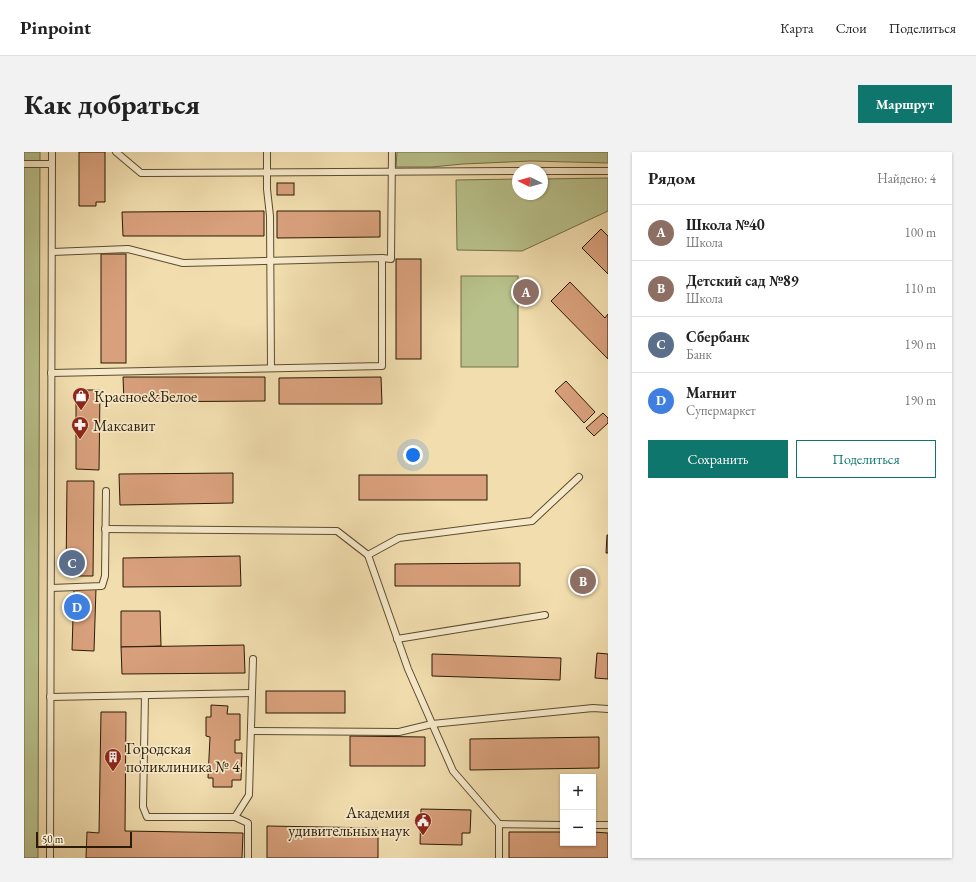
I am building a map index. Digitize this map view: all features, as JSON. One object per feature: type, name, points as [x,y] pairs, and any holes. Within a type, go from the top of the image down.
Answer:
[{"type":"lane","points":[[50,858],[52,152]]},
{"type":"lane","points":[[116,152],[141,172],[512,171]]},
{"type":"lane","points":[[267,152],[266,172],[270,216],[271,368]]},
{"type":"lane","points":[[52,252],[128,249],[183,263],[391,259],[392,152]]},
{"type":"lane","points":[[24,164],[52,164]]},
{"type":"lane","points":[[548,171],[608,171]]},
{"type":"lane","points":[[51,373],[382,366],[382,258]]},
{"type":"lane","points":[[368,555],[399,538],[532,521],[579,477]]},
{"type":"lane","points":[[51,588],[102,586],[105,576],[106,491]]},
{"type":"lane","points":[[105,529],[337,531],[368,555],[408,669],[453,771],[499,824],[499,858]]},
{"type":"lane","points":[[397,639],[545,615]]},
{"type":"lane","points":[[235,817],[249,796],[253,659]]},
{"type":"lane","points":[[50,697],[252,693]]},
{"type":"lane","points":[[145,695],[143,807],[147,817],[235,817],[248,823],[248,858]]},
{"type":"lane","points":[[251,731],[399,732],[432,724],[593,708],[608,709]]},
{"type":"lane","points":[[499,824],[560,825]]},
{"type":"lane","points":[[596,825],[608,825]]},
{"type":"green space","points":[[24,152],[40,152],[38,858],[24,858]]},
{"type":"green space","points":[[397,152],[608,152],[608,163],[531,161],[432,167],[396,167]]},
{"type":"green space","points":[[608,178],[608,211],[522,251],[457,250],[456,180],[512,179],[512,200],[548,200],[548,179]]},
{"type":"green space","points":[[461,276],[518,276],[518,367],[461,367]]},
{"type":"building","points":[[79,152],[105,152],[105,202],[96,202],[96,206],[79,206]]},
{"type":"building","points":[[277,183],[294,183],[294,195],[277,195]]},
{"type":"building","points":[[264,211],[264,236],[123,236],[122,212]]},
{"type":"building","points":[[277,211],[380,211],[380,237],[277,238]]},
{"type":"building","points":[[601,229],[608,236],[608,274],[582,248]]},
{"type":"building","points":[[101,254],[126,254],[126,363],[101,363]]},
{"type":"building","points":[[396,259],[421,259],[421,359],[396,359]]},
{"type":"building","points":[[570,282],[605,318],[608,314],[608,359],[551,301]]},
{"type":"building","points":[[123,377],[265,377],[265,401],[124,402]]},
{"type":"building","points":[[381,377],[382,404],[279,404],[279,378]]},
{"type":"building","points":[[566,381],[595,412],[584,423],[555,391]]},
{"type":"building","points":[[76,390],[100,390],[99,470],[76,469]]},
{"type":"building","points":[[603,413],[608,418],[608,423],[594,436],[586,428]]},
{"type":"building","points":[[233,473],[233,503],[120,505],[119,474]]},
{"type":"building","points":[[359,475],[487,475],[487,500],[359,500]]},
{"type":"building","points":[[67,481],[94,481],[93,576],[66,576]]},
{"type":"building","points":[[607,535],[608,553],[606,553]]},
{"type":"building","points":[[240,556],[241,586],[123,587],[123,558]]},
{"type":"building","points":[[520,563],[520,586],[395,586],[395,564]]},
{"type":"building","points":[[74,587],[96,588],[94,651],[72,650]]},
{"type":"building","points":[[121,611],[160,611],[161,646],[121,647]]},
{"type":"building","points":[[244,645],[245,673],[122,674],[121,647]]},
{"type":"building","points":[[597,653],[608,654],[608,679],[595,678]]},
{"type":"building","points":[[432,654],[561,658],[560,680],[432,676]]},
{"type":"building","points":[[266,691],[345,691],[345,713],[266,713]]},
{"type":"building","points":[[211,705],[228,706],[227,714],[240,714],[240,740],[235,740],[235,753],[242,753],[241,780],[232,780],[232,787],[213,787],[213,778],[208,778],[210,737],[206,736],[206,717],[211,717]]},
{"type":"building","name":"Городская поликлиника № 4","points":[[101,712],[126,712],[125,831],[243,833],[242,858],[86,858],[87,832],[99,833]]},
{"type":"building","points":[[350,736],[425,737],[425,766],[350,766]]},
{"type":"building","points":[[599,737],[599,768],[470,770],[470,739]]},
{"type":"building","points":[[421,809],[471,810],[470,833],[462,833],[462,845],[420,844]]},
{"type":"building","points":[[267,826],[378,828],[378,858],[267,858]]},
{"type":"building","points":[[509,832],[560,832],[560,846],[596,846],[596,832],[608,833],[608,858],[509,858]]},
{"type":"place","name":"Школа №40","points":[[526,292]]},
{"type":"place","name":"Красное&Белое","points":[[81,411]]},
{"type":"place","name":"Максавит","points":[[80,440]]},
{"type":"place","name":"Сбербанк","points":[[72,563]]},
{"type":"place","name":"Детский сад №89","points":[[583,581]]},
{"type":"place","name":"Магнит","points":[[77,607]]},
{"type":"place","name":"Городская поликлиника № 4","points":[[113,772]]},
{"type":"place","name":"Академия удивительных наук","points":[[423,836]]}]
